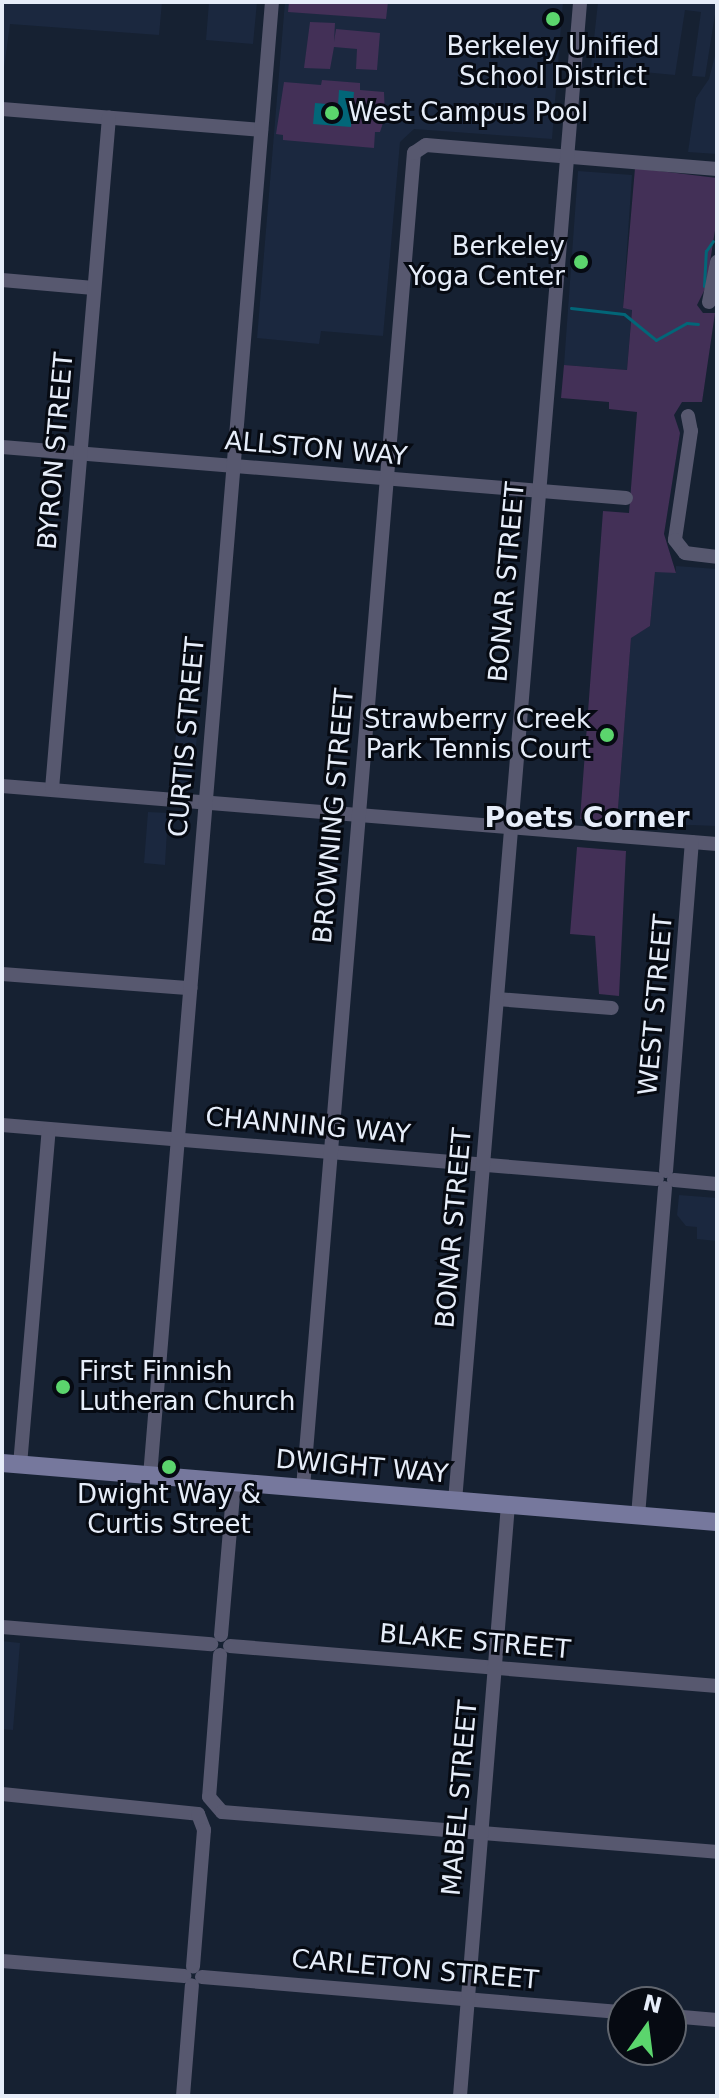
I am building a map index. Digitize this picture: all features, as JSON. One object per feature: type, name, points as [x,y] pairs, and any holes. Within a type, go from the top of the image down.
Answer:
[{"type":"street","name":"CURTIS STREET","points":[[150,1476],[272,2]]},
{"type":"street","name":"BONAR STREET","points":[[455,1501],[580,2]]},
{"type":"street","points":[[2,109],[261,130]]},
{"type":"street","name":"BYRON STREET","points":[[52,789],[109,117]]},
{"type":"street","name":"BROWNING STREET","points":[[303,1488],[416,149],[426,145],[566,156]]},
{"type":"street","points":[[566,156],[717,169]]},
{"type":"street","points":[[709,302],[717,262]]},
{"type":"street","points":[[2,280],[94,288]]},
{"type":"street","points":[[688,416],[691,431],[675,540],[685,553],[717,557]]},
{"type":"street","name":"ALLSTON WAY","points":[[2,447],[626,498]]},
{"type":"street","points":[[2,786],[717,844]]},
{"type":"street","name":"WEST STREET","points":[[638,1516],[692,842]]},
{"type":"street","points":[[2,974],[190,988]]},
{"type":"street","points":[[497,999],[612,1008]]},
{"type":"street","name":"CHANNING WAY","points":[[2,1125],[717,1184]]},
{"type":"street","points":[[11,1464],[49,1129]]},
{"type":"street","name":"DWIGHT WAY","points":[[11,1464],[717,1522]]},
{"type":"street","points":[[234,1482],[211,1804],[227,1813],[717,1852]]},
{"type":"street","name":"MABEL STREET","points":[[460,2096],[508,1505]]},
{"type":"street","name":"BLAKE STREET","points":[[2,1627],[717,1686]]},
{"type":"street","points":[[2,1794],[198,1814],[204,1830],[183,2096]]},
{"type":"street","name":"CARLETON STREET","points":[[2,1961],[607,2011]]},
{"type":"street","points":[[687,2017],[717,2020]]},
{"type":"shaded area","points":[[2,2],[162,2],[159,35],[10,24],[2,83]]},
{"type":"shaded area","points":[[209,2],[257,2],[253,44],[206,40]]},
{"type":"shaded area","points":[[285,2],[563,2],[552,139],[414,129],[400,142],[383,336],[321,331],[319,344],[257,338]]},
{"type":"shaded area","points":[[289,2],[388,2],[386,19],[288,12]]},
{"type":"shaded area","points":[[598,2],[717,2],[705,77],[692,76],[701,12],[685,10],[675,75],[591,67]]},
{"type":"shaded area","points":[[310,22],[335,23],[334,42],[336,29],[380,33],[377,70],[356,69],[357,49],[334,47],[330,69],[304,68]]},
{"type":"shaded area","points":[[717,48],[717,154],[688,152],[696,98],[709,79]]},
{"type":"shaded area","name":"West Campus Pool","points":[[322,80],[360,83],[360,90],[384,92],[385,117],[380,132],[375,132],[374,148],[283,140],[283,135],[276,134],[284,82],[321,85]]},
{"type":"shaded area","points":[[339,90],[354,92],[351,127],[313,124],[315,103],[338,105]]},
{"type":"shaded area","points":[[635,168],[717,178],[717,218],[706,287],[697,305],[703,313],[715,313],[702,402],[682,402],[674,415],[680,433],[664,534],[676,573],[655,572],[650,626],[631,638],[617,822],[580,819],[603,511],[629,513],[637,412],[609,409],[609,402],[561,398],[564,365],[627,370],[632,310],[623,308]]},
{"type":"shaded area","points":[[578,171],[632,175],[623,307],[632,309],[627,370],[564,365]]},
{"type":"shaded area","points":[[676,566],[717,569],[717,826],[617,822],[631,637],[650,626],[655,571],[676,573]]},
{"type":"shaded area","points":[[176,734],[197,736],[192,787],[171,786]]},
{"type":"shaded area","points":[[148,812],[168,813],[165,865],[144,863]]},
{"type":"shaded area","points":[[577,847],[626,851],[619,996],[599,994],[595,936],[570,934]]},
{"type":"shaded area","points":[[679,1195],[717,1198],[717,1241],[697,1239],[697,1227],[686,1226],[677,1215]]},
{"type":"shaded area","points":[[2,1641],[20,1643],[13,1730],[2,1729]]},
{"type":"waterway","points":[[704,286],[706,251],[713,241]]},
{"type":"waterway","points":[[571,308],[624,314],[656,340],[687,323],[698,324]]},
{"type":"place","name":"Berkeley Unified School District","points":[[553,19]]},
{"type":"place","name":"West Campus Pool","points":[[332,113]]},
{"type":"place","name":"Berkeley Yoga Center","points":[[581,262]]},
{"type":"place","name":"Strawberry Creek Park Tennis Court","points":[[607,735]]},
{"type":"place","name":"First Finnish Lutheran Church","points":[[63,1387]]},
{"type":"place","name":"Dwight Way & Curtis Street","points":[[169,1467]]},
{"type":"district","name":"Poets Corner","points":[[587,818]]}]
